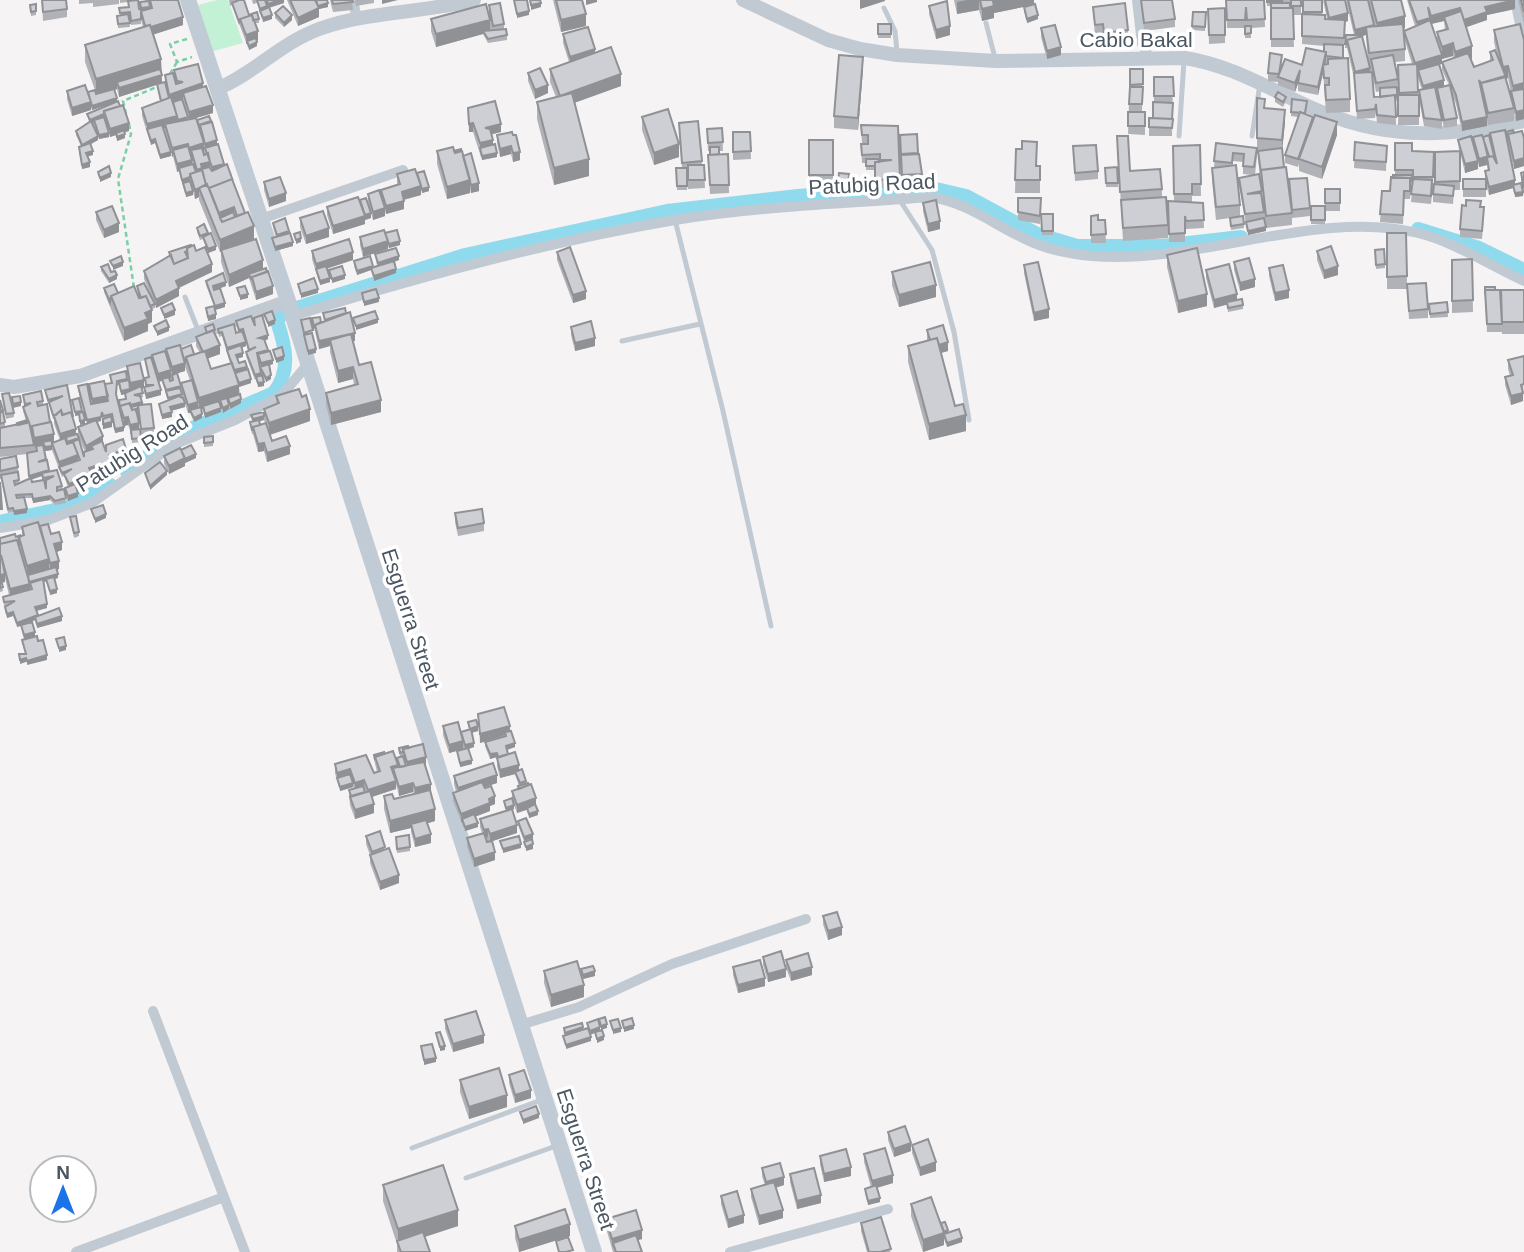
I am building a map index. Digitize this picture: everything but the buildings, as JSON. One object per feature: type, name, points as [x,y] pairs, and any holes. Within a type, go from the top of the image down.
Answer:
[{"type":"main road","name":"Esguerra Street","points":[[188,0],[594,1252]]},
{"type":"street","points":[[353,0],[357,19]]},
{"type":"street","points":[[217,89],[243,78],[281,46],[319,29],[357,19],[474,0]]},
{"type":"street","name":"Cabio Bakal","points":[[743,0],[828,40],[897,55],[996,61],[1185,58],[1203,61],[1261,81],[1321,112],[1370,128],[1441,136],[1524,121]]},
{"type":"street","points":[[1137,0],[1142,44],[1150,58]]},
{"type":"street","points":[[1515,0],[1524,43]]},
{"type":"street","points":[[261,219],[403,170]]},
{"type":"street","name":"Patubig Road","points":[[290,308],[467,264],[675,220],[754,210],[941,198],[1035,244],[1059,252],[1093,256],[1163,255],[1332,228],[1392,228],[1441,241],[1524,281]]},
{"type":"street","points":[[0,385],[14,387],[80,376],[168,346],[199,331],[290,308]]},
{"type":"street","name":"Patubig Road","points":[[0,528],[48,520],[92,503],[175,444],[235,420],[282,395],[307,365]]},
{"type":"street","points":[[520,1025],[579,1007],[672,964],[806,919]]},
{"type":"street","points":[[153,1011],[245,1252]]},
{"type":"street","points":[[76,1252],[224,1197]]},
{"type":"street","points":[[730,1252],[888,1209]]},
{"type":"lane","points":[[884,8],[895,31],[897,55]]},
{"type":"lane","points":[[986,23],[996,61]]},
{"type":"lane","points":[[1178,136],[1185,58]]},
{"type":"lane","points":[[1252,136],[1261,81]]},
{"type":"lane","points":[[899,199],[932,250],[954,331],[968,420]]},
{"type":"lane","points":[[675,220],[723,411],[771,626]]},
{"type":"lane","points":[[185,297],[199,331]]},
{"type":"lane","points":[[622,341],[700,324]]},
{"type":"lane","points":[[412,1148],[544,1099]]},
{"type":"lane","points":[[466,1178],[559,1145]]},
{"type":"path","points":[[177,62],[170,44],[200,35]]},
{"type":"path","points":[[134,288],[118,179],[131,134],[123,101],[166,83],[177,62],[205,52]]},
{"type":"green space","points":[[228,0],[243,43],[210,52],[194,6]]},
{"type":"waterway","points":[[297,308],[465,255],[667,211],[798,196],[923,186],[966,196],[1037,234],[1077,246],[1162,246],[1241,237]]},
{"type":"waterway","points":[[1418,229],[1479,248],[1524,270]]},
{"type":"waterway","points":[[127,472],[174,436],[274,393],[285,367],[283,340],[277,321],[281,315]]},
{"type":"waterway","points":[[0,522],[64,508],[110,485]]}]
